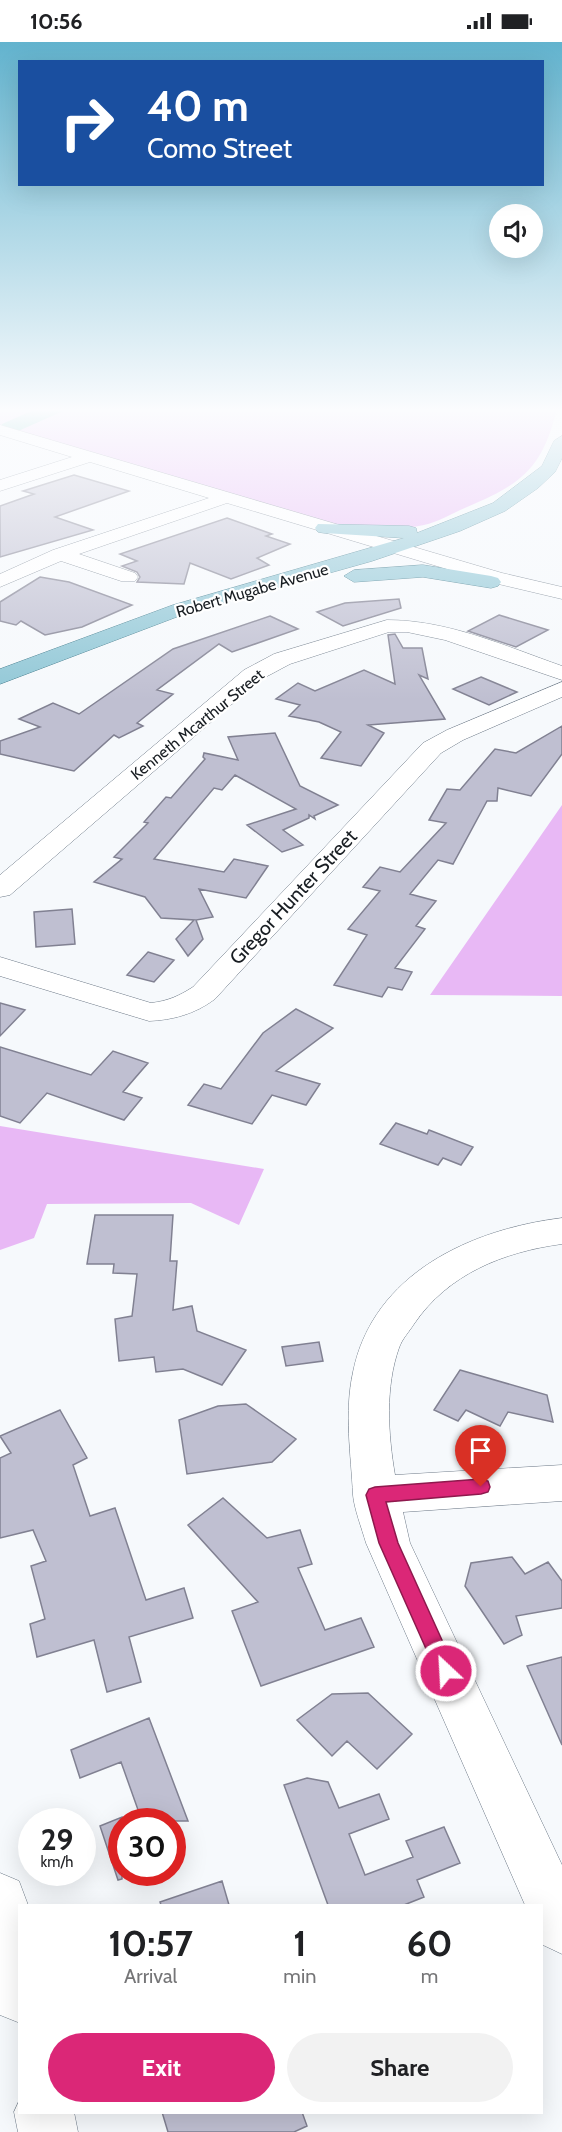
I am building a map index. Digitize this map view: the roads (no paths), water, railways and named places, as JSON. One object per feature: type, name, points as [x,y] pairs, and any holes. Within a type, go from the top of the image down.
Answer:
[{"type":"main road","points":[[323,530],[372,533],[412,532],[495,506]]},
{"type":"main road","name":"Robert Mugabe Avenue","points":[[119,631],[340,578],[402,552],[499,506]]},
{"type":"main road","name":"Robert Mugabe Avenue","points":[[0,677],[180,609],[318,570],[402,552],[503,520],[530,506]]},
{"type":"main road","points":[[494,580],[476,569],[467,558],[472,543],[503,520]]},
{"type":"main road","points":[[318,570],[335,548],[334,543],[323,530]]},
{"type":"main road","points":[[340,578],[381,572],[423,571],[494,580]]},
{"type":"street","points":[[0,581],[60,554],[203,506]]},
{"type":"street","points":[[244,506],[494,580],[562,594]]},
{"type":"street","points":[[60,554],[128,577]]},
{"type":"street","name":"Kenneth Mcarthur Street","points":[[0,889],[252,675],[282,659],[377,629],[402,624],[432,629],[562,674]]},
{"type":"street","name":"Gregor Hunter Street","points":[[0,966],[149,1012],[170,1011],[189,1004],[204,993],[432,748],[455,735],[562,689]]},
{"type":"street","points":[[562,1232],[507,1240],[470,1253],[429,1281],[401,1310],[379,1347],[370,1387],[375,1495],[388,1543],[562,1926]]},
{"type":"street","points":[[375,1495],[562,1483]]},
{"type":"street","points":[[0,1900],[18,1986]]},
{"type":"street","points":[[44,2114],[48,2132]]}]
